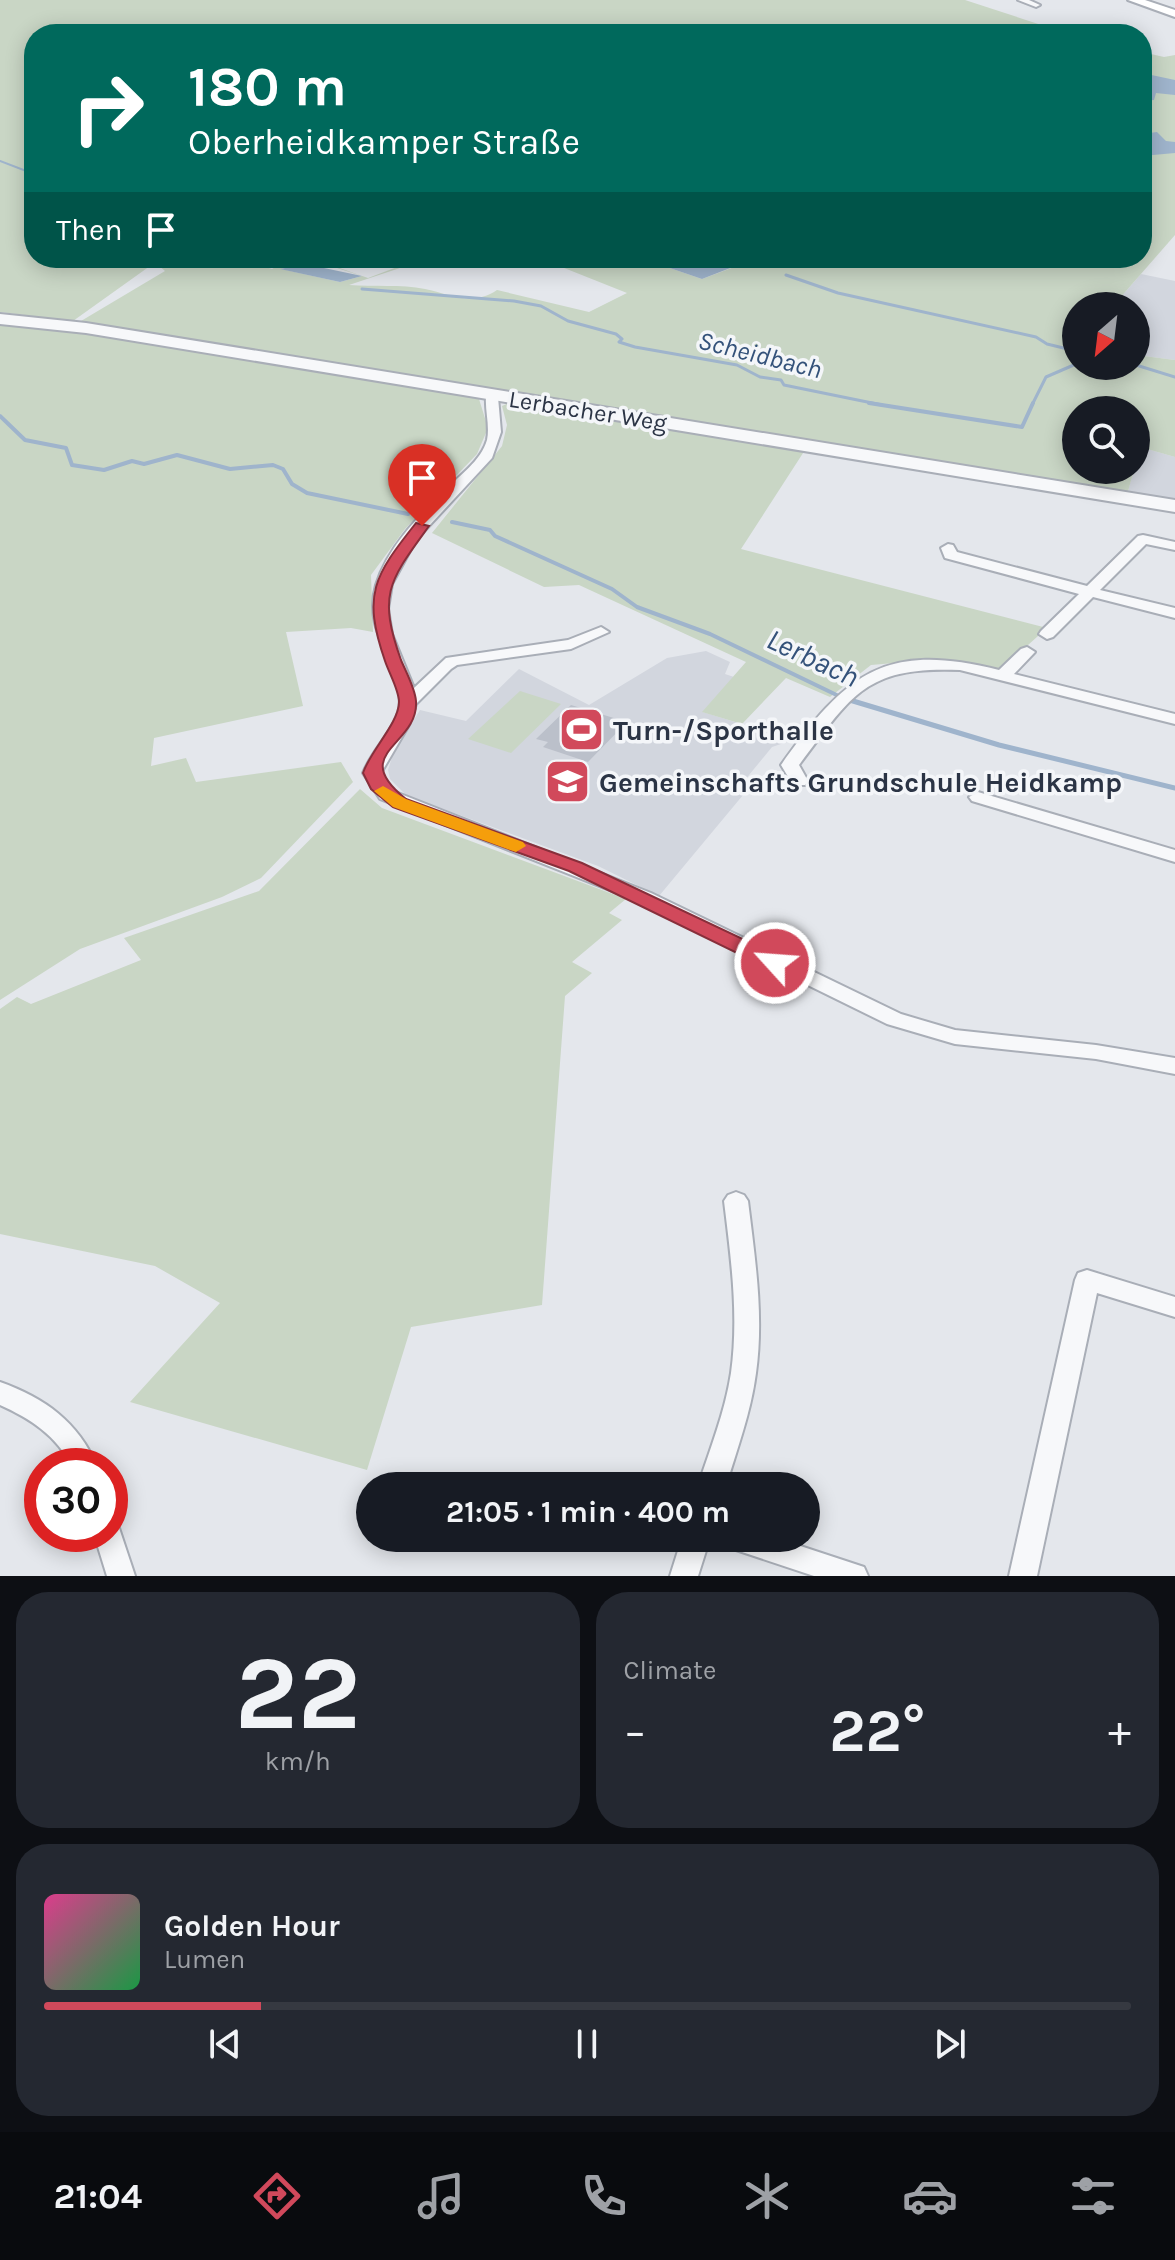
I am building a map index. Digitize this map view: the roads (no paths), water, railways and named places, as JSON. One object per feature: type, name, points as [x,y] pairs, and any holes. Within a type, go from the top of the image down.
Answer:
[{"type":"main road","points":[[1134,0],[1175,14]]},
{"type":"street","points":[[1022,0],[1036,5]]},
{"type":"street","name":"Lerbacher Weg","points":[[0,319],[86,328],[492,397],[1175,506]]},
{"type":"street","points":[[492,397],[497,427],[495,441],[485,458],[402,547],[383,586],[379,605],[382,630],[408,702],[403,718],[377,756],[372,773],[386,795],[399,803],[575,867],[894,1019],[955,1037],[1096,1052],[1175,1066]]},
{"type":"street","points":[[1047,634],[1087,591],[1143,539],[1175,546]]},
{"type":"street","points":[[948,548],[950,555],[971,562],[1175,613]]},
{"type":"street","points":[[408,702],[427,689],[442,667],[452,661],[571,644],[601,632]]},
{"type":"street","points":[[1003,675],[1027,652]]},
{"type":"street","points":[[799,781],[790,765],[844,694],[881,670],[924,663],[960,665],[1175,719]]},
{"type":"street","points":[[978,797],[1175,856]]},
{"type":"street","points":[[716,1472],[739,1397],[745,1353],[747,1292],[736,1201]]},
{"type":"street","points":[[1023,1576],[1087,1280],[1175,1307]]},
{"type":"street","points":[[0,1393],[28,1405],[58,1425],[75,1448]]},
{"type":"street","points":[[114,1552],[121,1576]]},
{"type":"street","points":[[684,1576],[692,1552]]},
{"type":"street","points":[[780,1552],[854,1576]]},
{"type":"water","points":[[1152,75],[1175,80],[1175,95],[1156,93],[1154,100]]},
{"type":"water","points":[[1157,132],[1166,141],[1175,142],[1175,153],[1152,155],[1152,133]]},
{"type":"water","points":[[324,268],[362,276],[340,282],[280,269]]},
{"type":"water","points":[[670,268],[730,268],[702,279]]},
{"type":"waterway","points":[[0,161],[24,170]]},
{"type":"waterway","points":[[786,275],[838,293],[1036,337],[1062,348]]},
{"type":"waterway","name":"Scheidbach","points":[[362,289],[514,301],[541,306],[568,321],[616,334],[622,339],[619,342],[635,347],[737,365],[760,377],[781,380],[784,385],[882,405]]},
{"type":"waterway","name":"Scheidbach","points":[[1150,369],[1175,377]]},
{"type":"waterway","name":"Scheidbach","points":[[1033,403],[1046,377],[1062,370]]},
{"type":"waterway","name":"Scheidbach","points":[[869,403],[1022,427],[1033,403]]},
{"type":"waterway","name":"Lerbach","points":[[0,416],[25,440],[66,448],[72,465],[104,470],[132,461],[144,464],[177,455],[230,469],[273,465],[283,469],[292,484],[307,493],[408,514]]},
{"type":"waterway","name":"Lerbach","points":[[452,522],[490,530],[495,536],[612,589],[637,607],[710,634],[847,700]]},
{"type":"waterway","name":"Lerbach","points":[[843,698],[999,745],[1175,788]]},
{"type":"place","name":"Turn-/Sporthalle","points":[[582,730]]},
{"type":"place","name":"Gemeinschafts Grundschule Heidkamp","points":[[568,782]]}]
